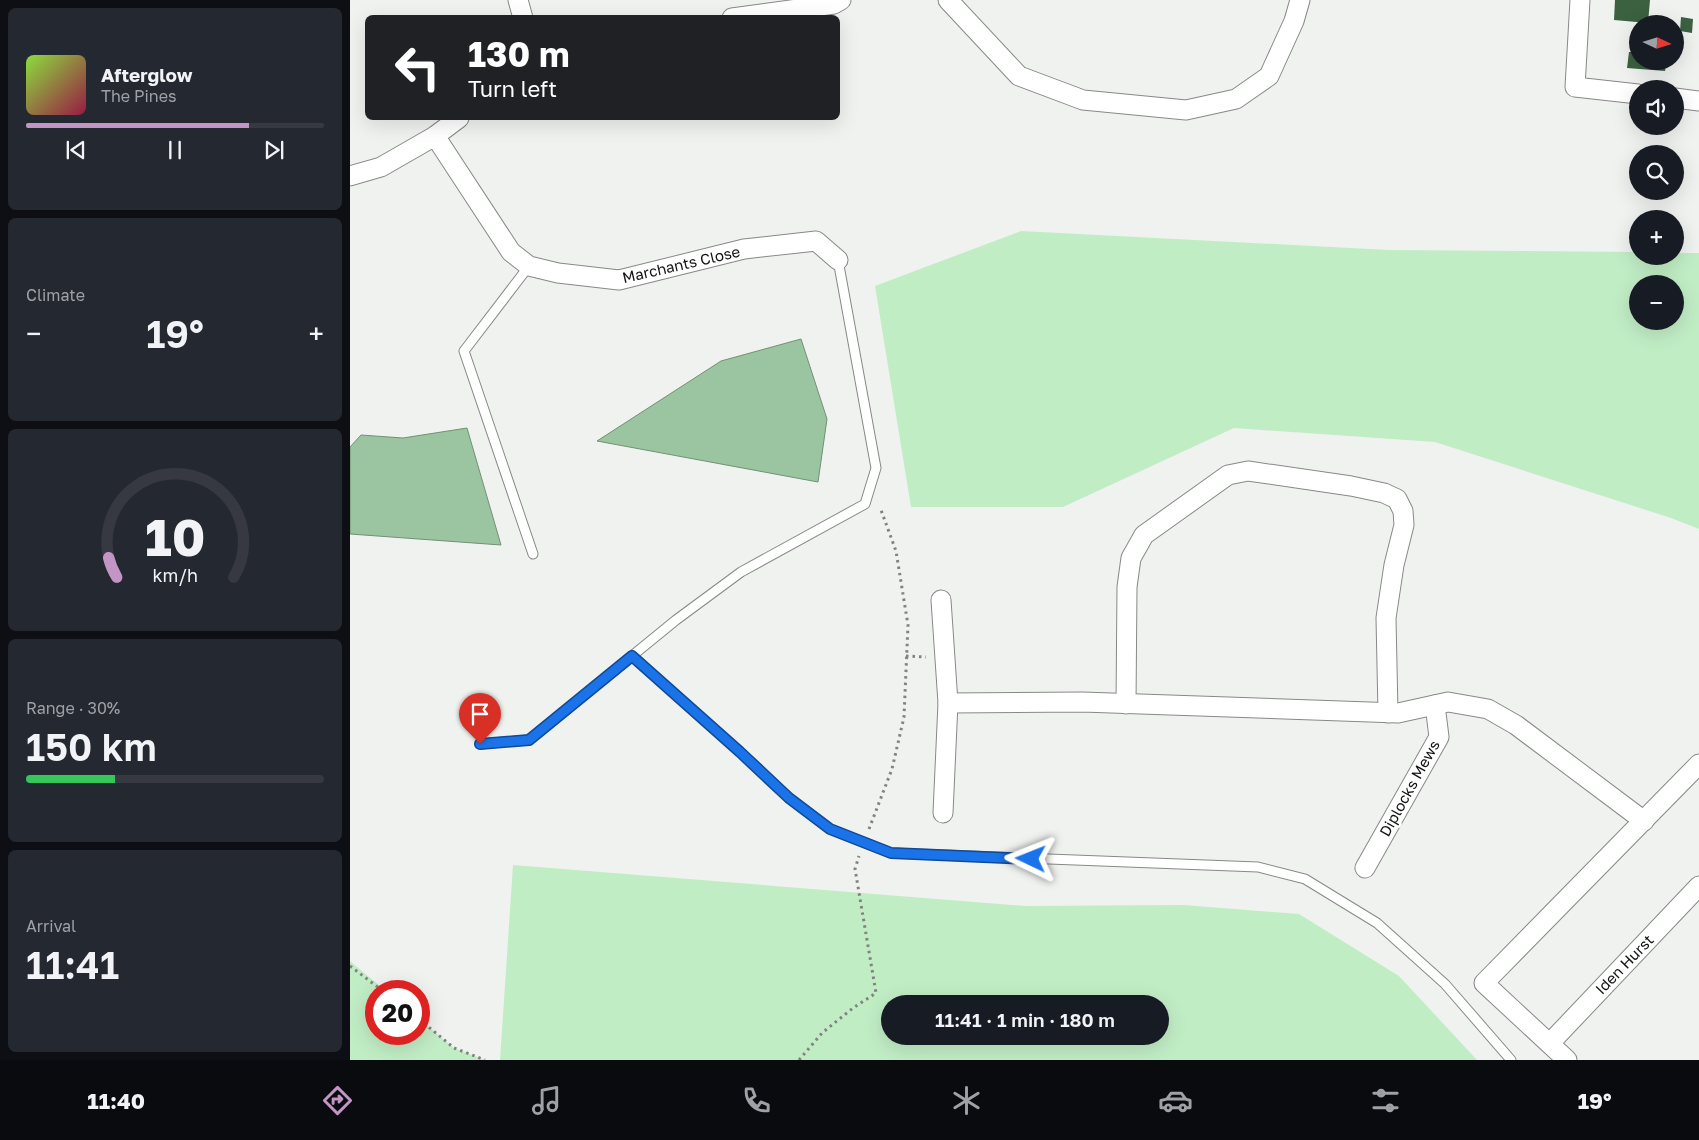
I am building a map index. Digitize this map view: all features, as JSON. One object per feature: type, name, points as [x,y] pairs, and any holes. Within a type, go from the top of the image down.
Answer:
[{"type":"street","points":[[518,0],[522,15]]},
{"type":"street","points":[[754,15],[834,4],[841,0]]},
{"type":"street","points":[[948,0],[1019,76],[1083,100],[1186,110],[1236,99],[1269,76],[1294,21],[1300,0]]},
{"type":"street","points":[[1580,0],[1575,87],[1629,93]]},
{"type":"street","points":[[1684,99],[1699,101]]},
{"type":"street","points":[[350,176],[381,167],[434,136],[456,120]]},
{"type":"street","name":"Marchants Close","points":[[434,136],[511,252],[529,266],[558,273],[619,280],[744,249],[816,241],[838,260]]},
{"type":"street","points":[[1126,704],[1127,587],[1131,558],[1144,534],[1228,474],[1248,470],[1351,486],[1384,493],[1397,499],[1403,511],[1404,525],[1394,565],[1386,618],[1388,713]]},
{"type":"street","points":[[940,600],[948,703],[943,813]]},
{"type":"street","points":[[948,703],[1082,702],[1398,713],[1448,702],[1488,709],[1516,725],[1644,821]]},
{"type":"street","name":"Diplocks Mews","points":[[1365,868],[1439,737],[1435,705]]},
{"type":"street","points":[[1568,1060],[1484,983],[1699,764]]},
{"type":"street","name":"Iden Hurst","points":[[1550,1043],[1699,886]]},
{"type":"lane","points":[[480,744],[529,740],[676,620],[741,572],[864,504],[876,468],[838,260]]},
{"type":"lane","points":[[529,266],[464,351],[533,554]]},
{"type":"lane","points":[[632,656],[789,798],[830,829],[863,844],[891,853],[1258,867],[1305,879],[1377,923],[1445,984],[1511,1060]]},
{"type":"path","points":[[799,1060],[822,1033],[853,1008],[876,993],[855,869],[892,769],[904,717],[908,625],[896,551],[878,501],[869,490]]},
{"type":"path","points":[[350,966],[368,980]]},
{"type":"path","points":[[430,1029],[454,1048],[485,1060]]},
{"type":"shaded area","points":[[1021,231],[1389,250],[1629,252],[1629,265],[1684,265],[1684,253],[1699,253],[1699,529],[1671,518],[1435,442],[1234,428],[1063,507],[911,507],[875,286]]},
{"type":"shaded area","points":[[801,339],[827,419],[818,482],[597,441],[721,361]]},
{"type":"shaded area","points":[[467,428],[501,545],[350,534],[350,447],[361,435],[403,438]]},
{"type":"shaded area","points":[[513,865],[1025,906],[1184,905],[1299,914],[1399,976],[1477,1060],[500,1060]]},
{"type":"shaded area","points":[[350,961],[373,980],[365,980],[365,1045],[430,1045],[430,1028],[454,1048],[485,1060],[350,1060]]},
{"type":"building","points":[[1615,0],[1650,0],[1649,15],[1629,15],[1629,21],[1614,20]]},
{"type":"building","points":[[1684,18],[1693,19],[1692,33],[1684,32]]},
{"type":"building","points":[[1629,52],[1629,68],[1627,68]]},
{"type":"route","points":[[480,744],[529,740],[632,656],[668,686],[789,798],[830,829],[868,846],[891,853],[1031,859]]}]
